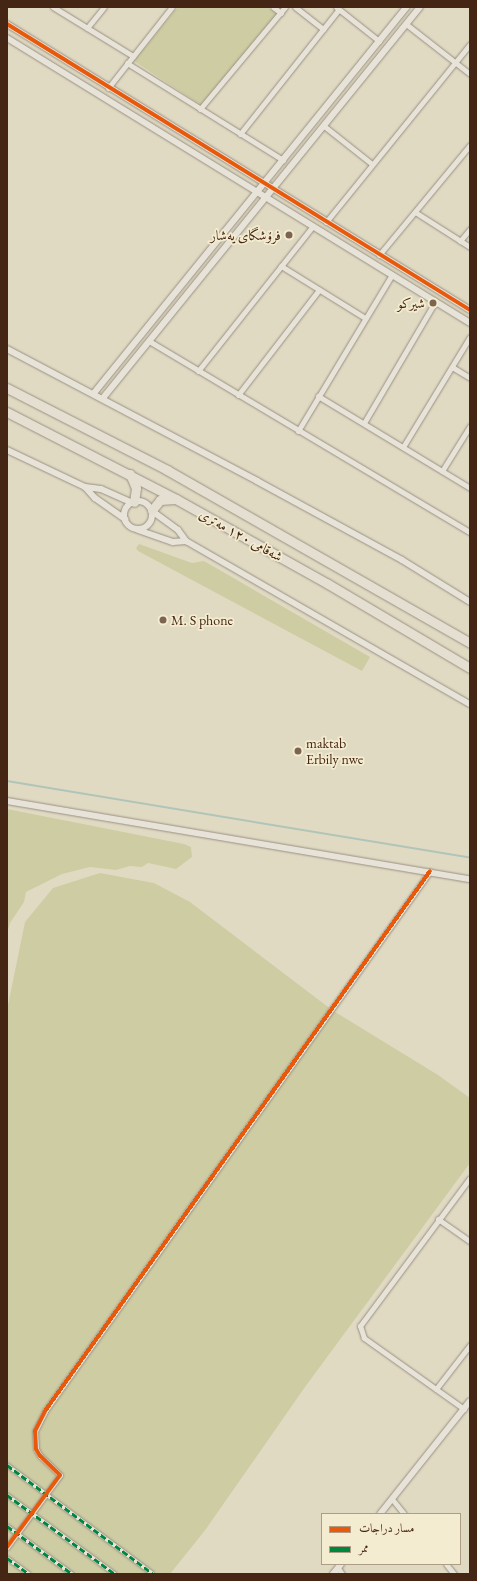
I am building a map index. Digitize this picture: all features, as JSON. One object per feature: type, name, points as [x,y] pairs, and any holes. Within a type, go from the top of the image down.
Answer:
[{"type":"highway","name":"شەقامی ١٢٠ مەتری","points":[[7,388],[181,478],[470,643]]},
{"type":"highway","name":"شەقامی ١٢٠ مەتری","points":[[7,412],[176,499],[328,584],[470,668]]},
{"type":"highway","points":[[130,474],[136,488],[133,502]]},
{"type":"highway","points":[[152,511],[160,500],[176,499]]},
{"type":"street","points":[[53,7],[133,56]]},
{"type":"street","points":[[88,28],[104,7]]},
{"type":"street","points":[[108,88],[172,7]]},
{"type":"street","points":[[273,7],[281,13]]},
{"type":"street","points":[[200,109],[285,7]]},
{"type":"street","points":[[295,7],[323,29]]},
{"type":"street","points":[[94,394],[407,7]]},
{"type":"street","points":[[103,398],[420,7]]},
{"type":"street","points":[[240,134],[338,8],[380,41]]},
{"type":"street","points":[[7,24],[108,88],[470,310]]},
{"type":"street","points":[[406,24],[470,74]]},
{"type":"street","points":[[7,38],[266,197],[391,276],[470,323]]},
{"type":"street","points":[[326,222],[470,44]]},
{"type":"street","points":[[127,63],[283,160]]},
{"type":"street","points":[[324,126],[372,164]]},
{"type":"street","points":[[379,254],[470,145]]},
{"type":"street","points":[[414,212],[470,247]]},
{"type":"street","points":[[198,371],[312,227]]},
{"type":"street","points":[[460,241],[470,228]]},
{"type":"street","points":[[281,266],[366,318]]},
{"type":"street","points":[[298,430],[391,276]]},
{"type":"street","points":[[238,395],[319,290]]},
{"type":"street","points":[[364,423],[435,302]]},
{"type":"street","points":[[403,447],[470,337]]},
{"type":"street","points":[[149,342],[470,532]]},
{"type":"street","points":[[7,349],[103,398],[395,556],[470,602]]},
{"type":"street","points":[[452,367],[470,378]]},
{"type":"street","points":[[318,396],[470,488]]},
{"type":"street","points":[[442,471],[468,432],[470,426]]},
{"type":"street","points":[[7,450],[85,487],[100,489],[133,502],[143,502],[152,511],[178,530],[186,541],[470,704]]},
{"type":"street","points":[[85,487],[95,498],[124,519],[130,527],[173,542],[186,541]]},
{"type":"street","points":[[124,519],[125,510],[133,502]]},
{"type":"street","points":[[138,530],[149,525],[152,511]]},
{"type":"street","points":[[7,801],[430,871],[470,879]]},
{"type":"street","points":[[7,1547],[60,1474],[40,1456],[36,1449],[35,1431],[45,1411],[430,871]]},
{"type":"street","points":[[464,1409],[364,1338],[360,1326],[438,1219],[470,1178]]},
{"type":"street","points":[[438,1219],[470,1241]]},
{"type":"street","points":[[436,1389],[470,1345]]},
{"type":"street","points":[[381,1513],[470,1401]]},
{"type":"street","points":[[7,1465],[152,1573]]},
{"type":"street","points":[[7,1495],[115,1574]]},
{"type":"street","points":[[392,1499],[403,1513]]},
{"type":"street","points":[[7,1526],[72,1574]]},
{"type":"street","points":[[7,1558],[29,1574]]},
{"type":"street","points":[[447,1565],[454,1574]]},
{"type":"street","points":[[333,1574],[340,1566]]},
{"type":"street","points":[[340,1566],[342,1574]]},
{"type":"shaded area","points":[[178,7],[267,7],[277,14],[201,105],[134,61]]},
{"type":"shaded area","points":[[139,544],[192,563],[204,561],[370,657],[362,671],[138,551],[136,548]]},
{"type":"shaded area","points":[[7,809],[184,844],[191,847],[192,857],[176,869],[148,863],[142,867],[130,866],[116,870],[90,867],[62,874],[26,892],[24,902],[10,923],[7,933]]},
{"type":"shaded area","points":[[100,873],[154,883],[190,902],[332,1010],[438,1075],[470,1098],[470,1163],[305,1387],[206,1529],[170,1574],[7,1574],[7,1010],[25,922],[53,888]]},
{"type":"waterway","points":[[7,781],[470,858]]},
{"type":"marked path","points":[[7,1465],[152,1573]]},
{"type":"marked path","points":[[7,1495],[115,1574]]},
{"type":"marked path","points":[[7,1526],[72,1574]]},
{"type":"marked path","points":[[7,1558],[29,1574]]},
{"type":"cycle path","points":[[7,24],[470,310]]},
{"type":"cycle path","points":[[7,1547],[60,1475],[40,1456],[36,1449],[35,1431],[45,1411],[430,871]]},
{"type":"place","name":"فرۆشگای یەشار","points":[[289,235]]},
{"type":"place","name":"شيركو","points":[[433,303]]},
{"type":"place","name":"M. S phone","points":[[163,620]]},
{"type":"place","name":"maktab Erbily nwe","points":[[298,751]]}]
